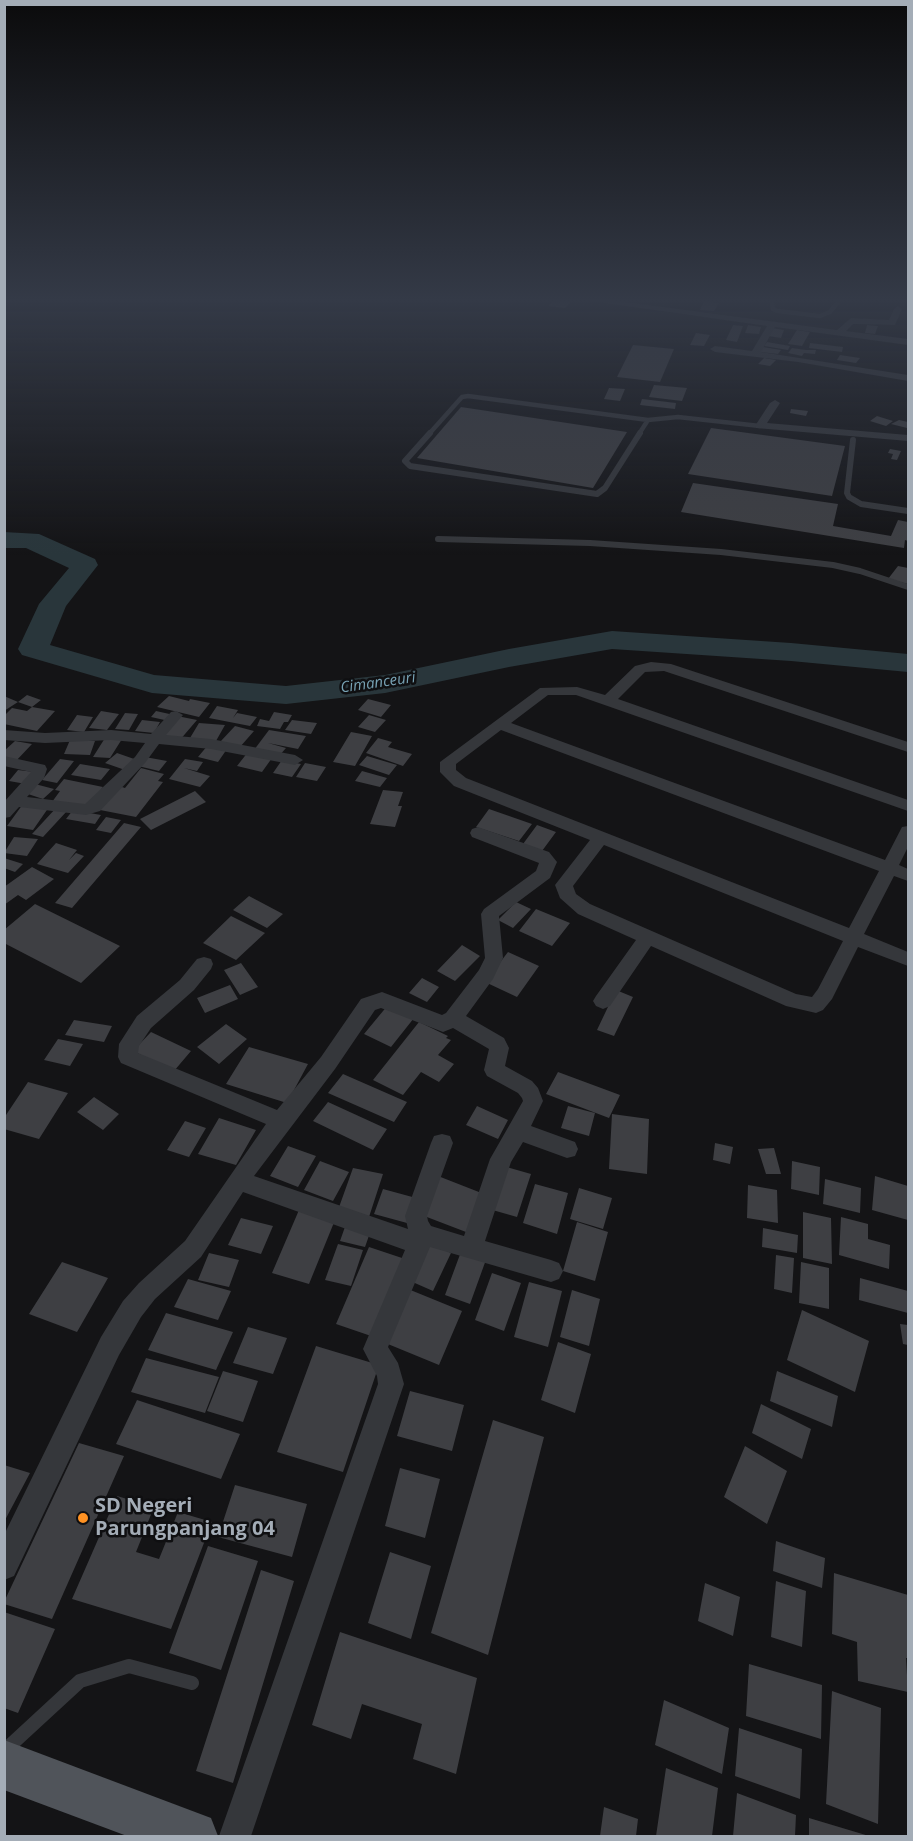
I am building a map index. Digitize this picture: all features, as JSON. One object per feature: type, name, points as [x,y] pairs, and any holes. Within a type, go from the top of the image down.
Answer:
[{"type":"main road","points":[[4,1765],[193,1836]]},
{"type":"street","points":[[775,403],[760,426],[909,438]]},
{"type":"street","points":[[608,701],[640,669],[651,666],[666,667],[909,747]]},
{"type":"street","points":[[909,806],[577,691],[545,691],[448,762],[448,772],[460,782],[909,959]]},
{"type":"street","points":[[16,801],[86,810],[94,807],[140,760],[176,716]]},
{"type":"street","points":[[499,724],[909,875]]},
{"type":"street","points":[[4,735],[45,738],[111,735],[211,744],[295,760]]},
{"type":"street","points":[[4,761],[39,769],[38,774],[4,813]]},
{"type":"street","points":[[601,837],[564,885],[569,898],[584,909],[793,1001],[816,1005],[825,994],[909,831]]},
{"type":"street","points":[[4,1566],[110,1346],[132,1309],[147,1291],[193,1249],[238,1180],[281,1121],[328,1063],[368,1004],[382,1000],[437,1024],[443,1024],[453,1018],[492,964],[494,953],[490,914],[544,874],[549,865],[543,856],[478,833]]},
{"type":"street","points":[[603,1001],[648,937]]},
{"type":"street","points":[[204,964],[187,985],[144,1022],[129,1044],[128,1057],[281,1121]]},
{"type":"street","points":[[453,1018],[497,1044],[499,1048],[494,1070],[525,1086],[533,1101],[501,1159],[472,1247]]},
{"type":"street","points":[[518,1131],[567,1149]]},
{"type":"street","points":[[235,1836],[391,1384],[389,1372],[375,1349],[422,1240],[416,1216],[442,1143]]},
{"type":"street","points":[[238,1180],[422,1240],[472,1247],[551,1271]]},
{"type":"lane","points":[[648,420],[605,488],[597,494],[410,465],[405,461],[462,397],[468,396],[648,420],[678,417],[760,426]]},
{"type":"lane","points":[[853,440],[847,493],[849,497],[861,504],[909,511]]},
{"type":"lane","points":[[438,539],[590,543],[722,552],[833,565],[909,587]]},
{"type":"lane","points":[[4,1751],[80,1681],[129,1666],[192,1683]]},
{"type":"building","points":[[654,385],[687,388],[682,401],[649,397]]},
{"type":"building","points":[[609,388],[625,389],[620,401],[604,399]]},
{"type":"building","points":[[642,399],[676,403],[675,409],[640,405]]},
{"type":"building","points":[[461,407],[627,432],[593,488],[417,458]]},
{"type":"building","points":[[791,409],[808,411],[806,416],[790,413]]},
{"type":"building","points":[[877,416],[893,421],[886,426],[870,421]]},
{"type":"building","points":[[899,420],[908,422],[907,428],[891,424]]},
{"type":"building","points":[[711,428],[845,446],[832,496],[688,474]]},
{"type":"building","points":[[890,449],[901,451],[897,460],[891,459],[893,454],[888,453]]},
{"type":"building","points":[[693,483],[838,504],[833,526],[891,536],[898,520],[908,522],[908,541],[905,540],[904,548],[681,512]]},
{"type":"building","points":[[898,566],[908,568],[908,584],[888,579]]},
{"type":"building","points":[[27,695],[41,700],[32,707],[18,702]]},
{"type":"building","points":[[4,696],[18,702],[4,711]]},
{"type":"building","points":[[169,696],[210,703],[199,717],[157,707]]},
{"type":"building","points":[[368,699],[391,705],[381,717],[358,710]]},
{"type":"building","points":[[217,706],[238,710],[233,718],[237,713],[257,717],[250,726],[209,718]]},
{"type":"building","points":[[32,707],[55,711],[37,731],[4,724],[4,716],[12,708],[27,711]]},
{"type":"building","points":[[101,711],[119,714],[107,730],[89,728]]},
{"type":"building","points":[[156,711],[174,715],[169,721],[151,717]]},
{"type":"building","points":[[274,712],[292,715],[280,729],[257,726],[260,719],[269,721]]},
{"type":"building","points":[[125,713],[138,714],[129,730],[115,729]]},
{"type":"building","points":[[77,715],[93,717],[84,732],[67,730]]},
{"type":"building","points":[[369,715],[386,720],[375,732],[358,727]]},
{"type":"building","points":[[177,716],[197,720],[179,741],[159,736]]},
{"type":"building","points":[[142,720],[160,722],[154,733],[135,731]]},
{"type":"building","points":[[292,720],[317,723],[311,734],[285,730]]},
{"type":"building","points":[[199,723],[225,725],[216,741],[190,738]]},
{"type":"building","points":[[235,726],[254,731],[240,747],[220,742]]},
{"type":"building","points":[[269,730],[306,736],[298,749],[268,743],[286,748],[279,756],[254,750]]},
{"type":"building","points":[[351,732],[372,736],[355,766],[333,762]]},
{"type":"building","points":[[105,738],[122,739],[110,758],[93,757]]},
{"type":"building","points":[[378,738],[392,742],[388,747],[412,754],[403,766],[366,753]]},
{"type":"building","points":[[70,740],[95,741],[90,755],[64,754]]},
{"type":"building","points":[[15,741],[32,744],[15,762],[4,759],[4,751]]},
{"type":"building","points":[[208,745],[227,749],[218,762],[198,757]]},
{"type":"building","points":[[248,752],[272,758],[262,772],[237,766]]},
{"type":"building","points":[[117,753],[137,760],[125,770],[105,763]]},
{"type":"building","points":[[367,756],[397,765],[389,775],[359,765]]},
{"type":"building","points":[[145,757],[167,761],[159,771],[138,766]]},
{"type":"building","points":[[60,759],[74,761],[57,783],[42,780]]},
{"type":"building","points":[[185,759],[203,762],[197,771],[184,768],[210,776],[200,787],[169,779]]},
{"type":"building","points":[[282,760],[301,764],[292,777],[273,773]]},
{"type":"building","points":[[305,763],[326,767],[317,781],[296,777]]},
{"type":"building","points":[[80,764],[110,769],[101,780],[71,775]]},
{"type":"building","points":[[141,768],[164,774],[158,781],[163,782],[136,817],[100,810],[119,786],[125,788]]},
{"type":"building","points":[[18,770],[35,772],[26,784],[9,781]]},
{"type":"building","points":[[362,771],[387,778],[380,787],[355,781]]},
{"type":"building","points":[[64,779],[103,787],[85,809],[52,802],[60,791],[55,790]]},
{"type":"building","points":[[35,784],[54,789],[43,799],[25,793]]},
{"type":"building","points":[[383,790],[403,792],[398,806],[402,806],[395,827],[370,824]]},
{"type":"building","points":[[195,791],[206,802],[151,830],[140,819]]},
{"type":"building","points":[[23,804],[49,807],[33,830],[7,826]]},
{"type":"building","points":[[56,808],[67,811],[43,837],[32,834]]},
{"type":"building","points":[[489,809],[532,824],[519,841],[476,827]]},
{"type":"building","points":[[73,810],[101,815],[95,824],[66,819]]},
{"type":"building","points":[[106,817],[121,820],[111,833],[96,830]]},
{"type":"building","points":[[124,823],[141,827],[72,908],[55,903]]},
{"type":"building","points":[[537,825],[556,832],[542,851],[523,844]]},
{"type":"building","points":[[14,837],[38,839],[27,856],[4,853]]},
{"type":"building","points":[[56,843],[77,850],[69,860],[76,853],[84,856],[68,873],[37,864]]},
{"type":"building","points":[[4,858],[23,864],[15,872],[4,868]]},
{"type":"building","points":[[32,867],[54,879],[26,900],[18,895],[4,905],[4,887]]},
{"type":"building","points":[[249,896],[283,914],[267,928],[233,910]]},
{"type":"building","points":[[516,902],[531,909],[513,928],[498,920]]},
{"type":"building","points":[[35,904],[120,946],[81,983],[4,943],[4,930]]},
{"type":"building","points":[[536,909],[570,923],[552,946],[519,931]]},
{"type":"building","points":[[231,916],[265,933],[236,960],[203,943]]},
{"type":"building","points":[[462,945],[480,956],[455,981],[437,971]]},
{"type":"building","points":[[508,952],[539,966],[517,997],[485,982]]},
{"type":"building","points":[[241,963],[258,987],[240,995],[224,970]]},
{"type":"building","points":[[422,978],[439,987],[427,1002],[409,993]]},
{"type":"building","points":[[230,985],[238,999],[205,1013],[197,998]]},
{"type":"building","points":[[616,990],[633,997],[614,1036],[597,1030]]},
{"type":"building","points":[[388,1005],[414,1018],[391,1047],[364,1034]]},
{"type":"building","points":[[74,1020],[112,1026],[104,1042],[65,1035]]},
{"type":"building","points":[[419,1022],[448,1036],[446,1038],[451,1040],[438,1055],[454,1064],[439,1082],[421,1072],[403,1095],[373,1080]]},
{"type":"building","points":[[226,1024],[247,1039],[219,1064],[197,1047]]},
{"type":"building","points":[[151,1032],[191,1051],[174,1071],[133,1051]]},
{"type":"building","points":[[58,1039],[83,1044],[70,1066],[44,1060]]},
{"type":"building","points":[[249,1047],[308,1064],[287,1103],[226,1084]]},
{"type":"building","points":[[558,1072],[620,1095],[609,1118],[546,1094]]},
{"type":"building","points":[[343,1074],[407,1102],[394,1122],[328,1093]]},
{"type":"building","points":[[28,1082],[68,1093],[39,1139],[4,1129],[4,1118]]},
{"type":"building","points":[[94,1097],[119,1114],[103,1130],[77,1112]]},
{"type":"building","points":[[328,1102],[387,1129],[373,1150],[313,1121]]},
{"type":"building","points":[[477,1106],[508,1120],[498,1139],[466,1125]]},
{"type":"building","points":[[568,1106],[595,1113],[589,1136],[561,1128]]},
{"type":"building","points":[[612,1114],[649,1119],[647,1174],[609,1169]]},
{"type":"building","points":[[219,1118],[256,1130],[236,1165],[198,1154]]},
{"type":"building","points":[[185,1121],[206,1128],[189,1157],[167,1150]]},
{"type":"building","points":[[715,1143],[733,1147],[730,1164],[713,1160]]},
{"type":"building","points":[[288,1146],[316,1156],[298,1187],[270,1176]]},
{"type":"building","points":[[774,1148],[781,1174],[766,1174],[758,1149]]},
{"type":"building","points":[[320,1161],[349,1172],[333,1201],[304,1190]]},
{"type":"building","points":[[792,1161],[820,1167],[819,1195],[791,1189]]},
{"type":"building","points":[[503,1166],[531,1174],[517,1217],[489,1209]]},
{"type":"building","points":[[353,1168],[383,1174],[369,1217],[338,1210]]},
{"type":"building","points":[[438,1176],[484,1194],[466,1232],[419,1214]]},
{"type":"building","points":[[875,1176],[908,1186],[908,1220],[872,1210]]},
{"type":"building","points":[[825,1179],[861,1188],[860,1213],[823,1204]]},
{"type":"building","points":[[535,1184],[568,1193],[557,1234],[523,1223]]},
{"type":"building","points":[[748,1185],[777,1190],[778,1223],[747,1218]]},
{"type":"building","points":[[579,1188],[612,1198],[603,1229],[570,1219]]},
{"type":"building","points":[[383,1189],[416,1198],[407,1223],[374,1214]]},
{"type":"building","points":[[299,1210],[335,1220],[309,1284],[272,1273]]},
{"type":"building","points":[[803,1212],[831,1218],[832,1264],[803,1258]]},
{"type":"building","points":[[841,1217],[868,1224],[868,1239],[890,1245],[889,1269],[839,1255]]},
{"type":"building","points":[[241,1218],[273,1226],[261,1254],[228,1245]]},
{"type":"building","points":[[577,1222],[608,1232],[595,1281],[563,1271]]},
{"type":"building","points":[[346,1224],[371,1230],[365,1247],[340,1241]]},
{"type":"building","points":[[763,1228],[798,1235],[797,1253],[762,1247]]},
{"type":"building","points":[[427,1242],[451,1253],[433,1291],[408,1280]]},
{"type":"building","points":[[338,1244],[363,1250],[351,1286],[325,1280]]},
{"type":"building","points":[[369,1247],[405,1259],[374,1337],[336,1324]]},
{"type":"building","points":[[462,1249],[487,1257],[470,1304],[445,1295]]},
{"type":"building","points":[[209,1253],[239,1260],[229,1287],[198,1280]]},
{"type":"building","points":[[776,1255],[794,1258],[792,1293],[774,1289]]},
{"type":"building","points":[[62,1262],[108,1278],[77,1332],[29,1314]]},
{"type":"building","points":[[801,1262],[829,1268],[829,1309],[799,1303]]},
{"type":"building","points":[[492,1273],[521,1283],[504,1331],[475,1320]]},
{"type":"building","points":[[860,1278],[908,1291],[908,1313],[859,1300]]},
{"type":"building","points":[[188,1279],[231,1291],[218,1320],[174,1307]]},
{"type":"building","points":[[529,1282],[562,1291],[548,1347],[514,1337]]},
{"type":"building","points":[[408,1289],[462,1311],[439,1365],[383,1342]]},
{"type":"building","points":[[572,1290],[600,1299],[589,1346],[560,1337]]},
{"type":"building","points":[[802,1310],[869,1341],[855,1392],[787,1360]]},
{"type":"building","points":[[166,1313],[233,1332],[216,1370],[148,1350]]},
{"type":"building","points":[[900,1324],[908,1325],[908,1345],[903,1344]]},
{"type":"building","points":[[248,1327],[287,1338],[273,1374],[233,1363]]},
{"type":"building","points":[[558,1342],[591,1354],[575,1413],[541,1400]]},
{"type":"building","points":[[316,1346],[379,1365],[343,1472],[277,1452]]},
{"type":"building","points":[[146,1358],[219,1377],[205,1413],[131,1392]]},
{"type":"building","points":[[223,1371],[258,1381],[243,1422],[207,1411]]},
{"type":"building","points":[[777,1371],[838,1396],[832,1427],[770,1401]]},
{"type":"building","points":[[410,1391],[464,1405],[452,1451],[397,1436]]},
{"type":"building","points":[[137,1400],[240,1434],[221,1479],[116,1444]]},
{"type":"building","points":[[761,1404],[811,1429],[802,1459],[752,1433]]},
{"type":"building","points":[[493,1420],[544,1437],[488,1655],[431,1633]]},
{"type":"building","points":[[79,1443],[124,1456],[52,1619],[4,1604],[4,1602]]},
{"type":"building","points":[[745,1446],[787,1471],[767,1524],[724,1497]]},
{"type":"building","points":[[4,1465],[30,1473],[4,1522]]},
{"type":"building","points":[[400,1468],[440,1479],[425,1538],[385,1526]]},
{"type":"building","points":[[235,1485],[307,1504],[292,1557],[218,1537]]},
{"type":"building","points":[[117,1496],[154,1507],[136,1552],[159,1559],[178,1512],[212,1522],[171,1629],[72,1599]]},
{"type":"building","points":[[776,1541],[825,1558],[822,1588],[773,1571]]},
{"type":"building","points":[[208,1546],[258,1561],[221,1670],[169,1653]]},
{"type":"building","points":[[390,1552],[431,1566],[411,1639],[368,1623]]},
{"type":"building","points":[[261,1570],[294,1581],[233,1783],[196,1771]]},
{"type":"building","points":[[834,1573],[908,1595],[908,1658],[906,1658],[908,1692],[858,1681],[857,1642],[832,1634]]},
{"type":"building","points":[[776,1581],[806,1591],[802,1647],[771,1637]]},
{"type":"building","points":[[705,1583],[740,1597],[733,1636],[698,1621]]},
{"type":"building","points":[[4,1612],[55,1629],[18,1713],[4,1708]]},
{"type":"building","points":[[340,1632],[477,1678],[456,1774],[413,1759],[422,1724],[362,1704],[351,1739],[312,1725]]},
{"type":"building","points":[[749,1664],[822,1685],[821,1739],[746,1716]]},
{"type":"building","points":[[832,1691],[881,1708],[878,1824],[826,1804]]},
{"type":"building","points":[[664,1700],[729,1728],[722,1774],[655,1745]]},
{"type":"building","points":[[739,1728],[802,1749],[800,1799],[735,1776]]},
{"type":"building","points":[[666,1768],[718,1788],[712,1836],[656,1836]]},
{"type":"building","points":[[737,1793],[796,1815],[795,1836],[733,1836]]},
{"type":"building","points":[[604,1807],[638,1819],[636,1836],[600,1836]]},
{"type":"building","points":[[809,1818],[869,1836],[809,1836]]},
{"type":"waterway","name":"Cimanceuri","points":[[4,540],[30,540],[85,565],[53,604],[33,649],[152,684],[286,695],[385,684],[509,658],[612,640],[791,652],[908,663]]},
{"type":"place","name":"SD Negeri Parungpanjang 04","points":[[83,1518]]}]
